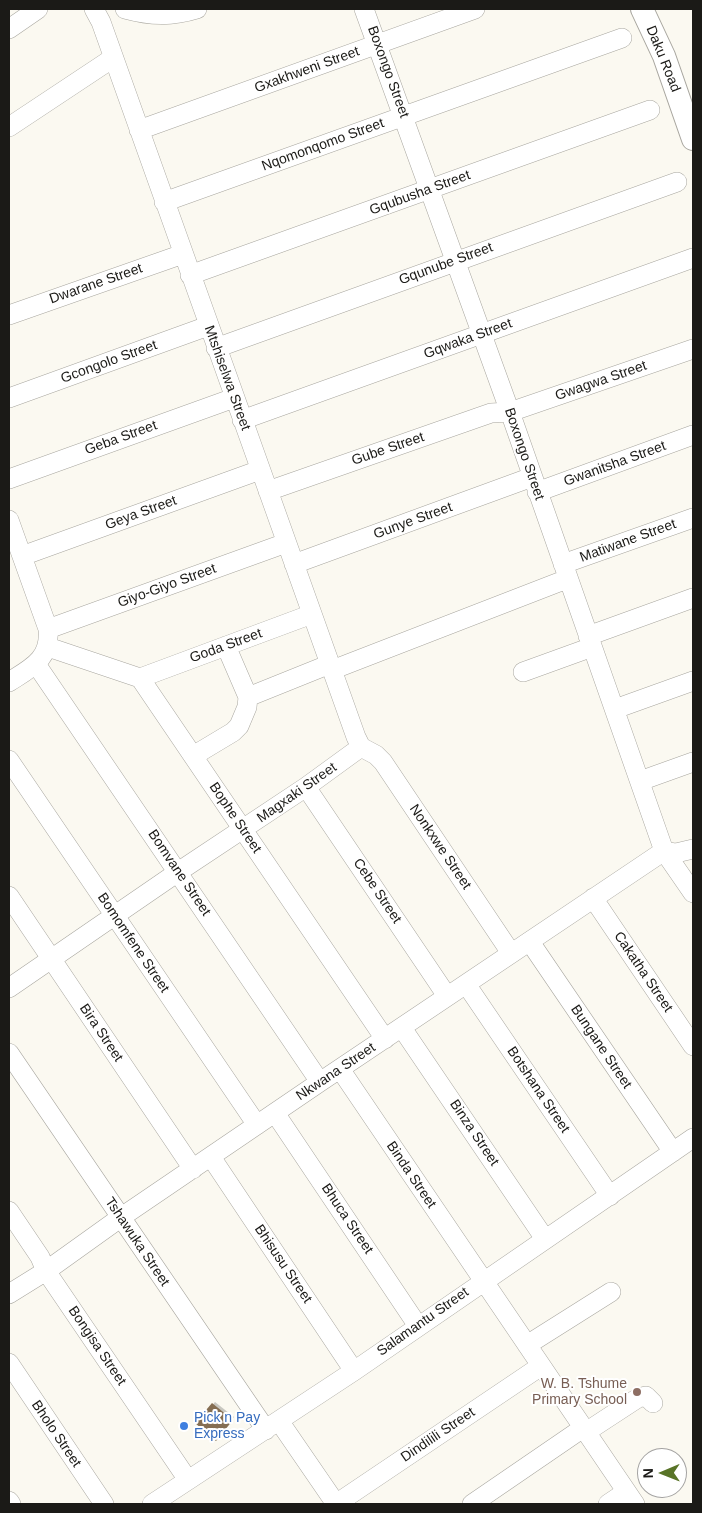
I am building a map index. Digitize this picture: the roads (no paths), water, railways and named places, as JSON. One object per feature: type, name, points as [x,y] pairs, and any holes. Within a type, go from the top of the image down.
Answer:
[{"type":"main road","name":"Daku Road","points":[[642,9],[664,56],[693,139]]},
{"type":"street","points":[[9,29],[38,9]]},
{"type":"street","name":"Mtshiselwa Street","points":[[94,9],[101,22],[208,326],[361,747]]},
{"type":"street","points":[[125,9],[167,15],[175,15],[197,9]]},
{"type":"street","name":"Boxongo Street","points":[[364,9],[404,115],[454,261],[510,412],[664,851],[693,893]]},
{"type":"street","name":"Gxakhweni Street","points":[[139,130],[475,9]]},
{"type":"street","name":"Nqomonqomo Street","points":[[164,202],[622,38]]},
{"type":"street","points":[[9,127],[113,58]]},
{"type":"street","name":"Gqubusha Street","points":[[190,275],[650,110]]},
{"type":"street","name":"Gqunube Street","points":[[216,348],[677,182]]},
{"type":"street","name":"Dwarane Street","points":[[9,315],[183,254]]},
{"type":"street","name":"Gqwaka Street","points":[[242,420],[693,258]]},
{"type":"street","name":"Gcongolo Street","points":[[9,398],[208,326]]},
{"type":"street","name":"Gwagwa Street","points":[[510,412],[693,349]]},
{"type":"street","name":"Geba Street","points":[[9,479],[234,398]]},
{"type":"street","name":"Gube Street","points":[[268,491],[491,413],[510,412]]},
{"type":"street","name":"Gwanitsha Street","points":[[534,484],[693,435]]},
{"type":"street","name":"Geya Street","points":[[22,556],[260,470]]},
{"type":"street","name":"Gunye Street","points":[[294,564],[534,484]]},
{"type":"street","name":"Matiwane Street","points":[[248,697],[331,667],[693,518]]},
{"type":"street","points":[[9,520],[48,638],[36,664],[9,682]]},
{"type":"street","name":"Giyo-Giyo Street","points":[[48,638],[286,543]]},
{"type":"street","points":[[523,672],[693,598]]},
{"type":"street","name":"Goda Street","points":[[140,678],[312,614]]},
{"type":"street","points":[[48,638],[140,678]]},
{"type":"street","points":[[194,756],[233,732],[239,726],[247,707],[248,697],[226,646]]},
{"type":"street","name":"Bomvane Street","points":[[36,664],[320,1082]]},
{"type":"street","name":"Bophe Street","points":[[140,678],[385,1039]]},
{"type":"street","points":[[615,709],[693,681]]},
{"type":"street","name":"Magxaki Street","points":[[9,988],[306,787],[361,747]]},
{"type":"street","name":"Nonkxwe Street","points":[[361,747],[376,755],[383,762],[511,953]]},
{"type":"street","name":"Bomomfene Street","points":[[9,760],[257,1125]]},
{"type":"street","points":[[640,781],[693,762]]},
{"type":"street","name":"Cebe Street","points":[[306,787],[447,996]]},
{"type":"street","points":[[664,851],[676,853],[693,849]]},
{"type":"street","name":"Nkwana Street","points":[[9,1294],[46,1271],[211,1156],[664,851]]},
{"type":"street","name":"Bira Street","points":[[9,896],[193,1169]]},
{"type":"street","name":"Cakatha Street","points":[[593,898],[693,1046]]},
{"type":"street","name":"Bungane Street","points":[[530,942],[673,1152]]},
{"type":"street","name":"Botshana Street","points":[[466,984],[610,1196]]},
{"type":"street","name":"Binza Street","points":[[402,1028],[545,1239]]},
{"type":"street","name":"Tshawuka Street","points":[[9,1053],[120,1218],[272,1425],[336,1504]]},
{"type":"street","name":"Binda Street","points":[[340,1069],[631,1498]]},
{"type":"street","name":"Bhuca Street","points":[[275,1113],[418,1326]]},
{"type":"street","name":"Salamantu Street","points":[[152,1504],[354,1370],[693,1139]]},
{"type":"street","name":"Bhisusu Street","points":[[211,1156],[354,1370]]},
{"type":"street","name":"Bongisa Street","points":[[9,1210],[40,1257],[46,1271],[188,1480]]},
{"type":"street","points":[[527,1346],[611,1292]]},
{"type":"street","name":"Bholo Street","points":[[9,1363],[104,1504]]},
{"type":"street","name":"Dindilili Street","points":[[336,1504],[541,1366]]},
{"type":"street","points":[[472,1504],[585,1430],[638,1398],[646,1396],[653,1403]]},
{"type":"street","points":[[608,1504],[631,1498]]},
{"type":"place","name":"W. B. Tshume Primary School","points":[[637,1392]]},
{"type":"place","name":"Pick n Pay Express","points":[[184,1426]]}]
